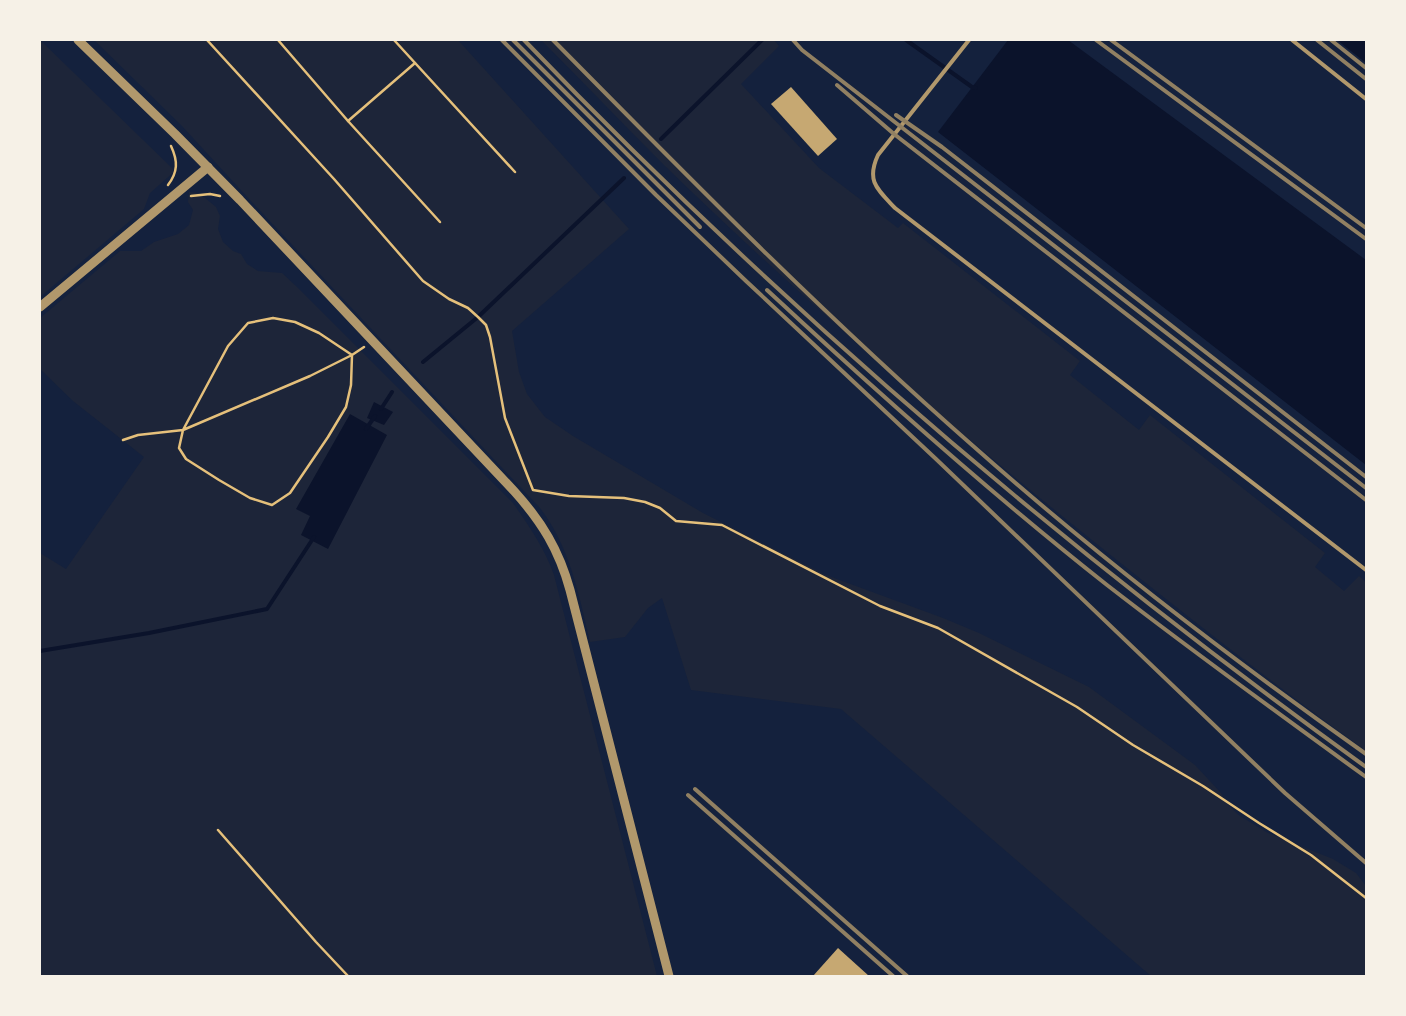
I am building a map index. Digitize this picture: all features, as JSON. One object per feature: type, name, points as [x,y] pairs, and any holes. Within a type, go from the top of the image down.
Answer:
[{"type":"street","points":[[78,40],[208,167],[514,491],[533,512],[549,536],[558,553],[570,590],[669,976]]},
{"type":"street","points":[[40,306],[208,167]]},
{"type":"lane","points":[[969,40],[878,155],[872,168],[872,173],[880,192],[895,208],[1366,570]]},
{"type":"lane","points":[[1292,40],[1366,99]]},
{"type":"path","points":[[207,40],[423,280],[449,299],[468,308],[486,325],[490,337],[505,418],[533,490],[569,496],[631,499],[660,508],[676,521],[722,525],[880,606],[938,628],[1077,707],[1133,745],[1203,786],[1259,824],[1311,855],[1366,898]]},
{"type":"path","points":[[278,40],[348,121],[440,222]]},
{"type":"path","points":[[394,40],[515,172]]},
{"type":"path","points":[[348,121],[415,63]]},
{"type":"path","points":[[165,140],[176,156],[177,166],[175,174],[165,188]]},
{"type":"path","points":[[186,196],[210,194],[222,196]]},
{"type":"path","points":[[273,318],[295,322],[319,332],[352,355],[351,385],[346,407],[290,493],[272,505],[250,498],[186,459],[178,448],[183,430],[228,346],[248,324],[273,318]]},
{"type":"path","points":[[123,440],[138,435],[183,430],[310,376],[364,347]]},
{"type":"path","points":[[218,830],[348,976]]},
{"type":"shaded area","points":[[40,40],[175,171],[150,193],[144,209],[40,297]]},
{"type":"shaded area","points":[[94,40],[458,40],[629,229],[512,331],[519,372],[527,394],[545,417],[573,436],[703,513],[826,575],[979,633],[1089,687],[1195,765],[1221,793],[1226,803],[1240,816],[1268,833],[1333,859],[1356,873],[1366,886],[1366,976],[1151,976],[841,709],[691,690],[662,598],[648,608],[625,637],[590,642],[577,589],[566,555],[559,539],[540,508],[182,126]]},
{"type":"shaded area","points":[[541,40],[774,40],[779,46],[741,84],[819,168],[898,228],[903,223],[1080,361],[1070,375],[1139,430],[1150,415],[1325,553],[1315,567],[1344,591],[1359,576],[1366,582],[1366,751],[1252,666],[1141,579],[912,391],[712,212]]},
{"type":"shaded area","points":[[1008,40],[1068,40],[1366,260],[1366,465],[938,132]]},
{"type":"shaded area","points":[[1337,40],[1366,40],[1366,63]]},
{"type":"shaded area","points":[[189,192],[199,193],[216,207],[220,216],[218,229],[223,242],[233,251],[241,254],[247,264],[258,271],[282,273],[296,286],[513,503],[536,538],[554,575],[657,976],[40,976],[40,553],[66,569],[144,457],[73,401],[40,369],[40,318],[120,251],[141,251],[154,242],[178,234],[189,225],[193,210],[188,202]]},
{"type":"shaded area","points":[[374,402],[393,412],[384,425],[367,418]]},
{"type":"shaded area","points":[[350,414],[387,435],[328,549],[301,535],[310,516],[296,509]]},
{"type":"building","points":[[791,87],[837,139],[818,156],[771,104]]},
{"type":"building","points":[[838,948],[869,976],[813,976]]},
{"type":"waterway","points":[[661,139],[762,40]]},
{"type":"waterway","points":[[906,40],[976,88]]},
{"type":"waterway","points":[[423,362],[478,317],[624,178]]},
{"type":"waterway","points":[[381,409],[392,392]]},
{"type":"waterway","points":[[366,429],[375,416]]},
{"type":"waterway","points":[[40,651],[149,633],[267,609],[314,537]]},
{"type":"railway","points":[[502,40],[656,195],[746,281],[936,459],[1285,793],[1366,863]]},
{"type":"railway","points":[[513,40],[700,227]]},
{"type":"railway","points":[[524,40],[722,236],[824,331],[929,423],[1144,600],[1366,767]]},
{"type":"railway","points":[[553,40],[811,297],[972,445],[1067,527],[1165,605],[1265,681],[1366,754]]},
{"type":"railway","points":[[793,40],[802,50],[1366,488]]},
{"type":"railway","points":[[1096,40],[1366,239]]},
{"type":"railway","points":[[1111,40],[1366,228]]},
{"type":"railway","points":[[1317,40],[1366,79]]},
{"type":"railway","points":[[1331,40],[1366,68]]},
{"type":"railway","points":[[837,85],[894,134],[1366,500]]},
{"type":"railway","points":[[896,115],[942,147],[1366,477]]},
{"type":"railway","points":[[767,290],[934,441],[1063,550],[1171,634],[1366,777]]},
{"type":"railway","points":[[695,789],[907,976]]},
{"type":"railway","points":[[688,795],[893,976]]}]
